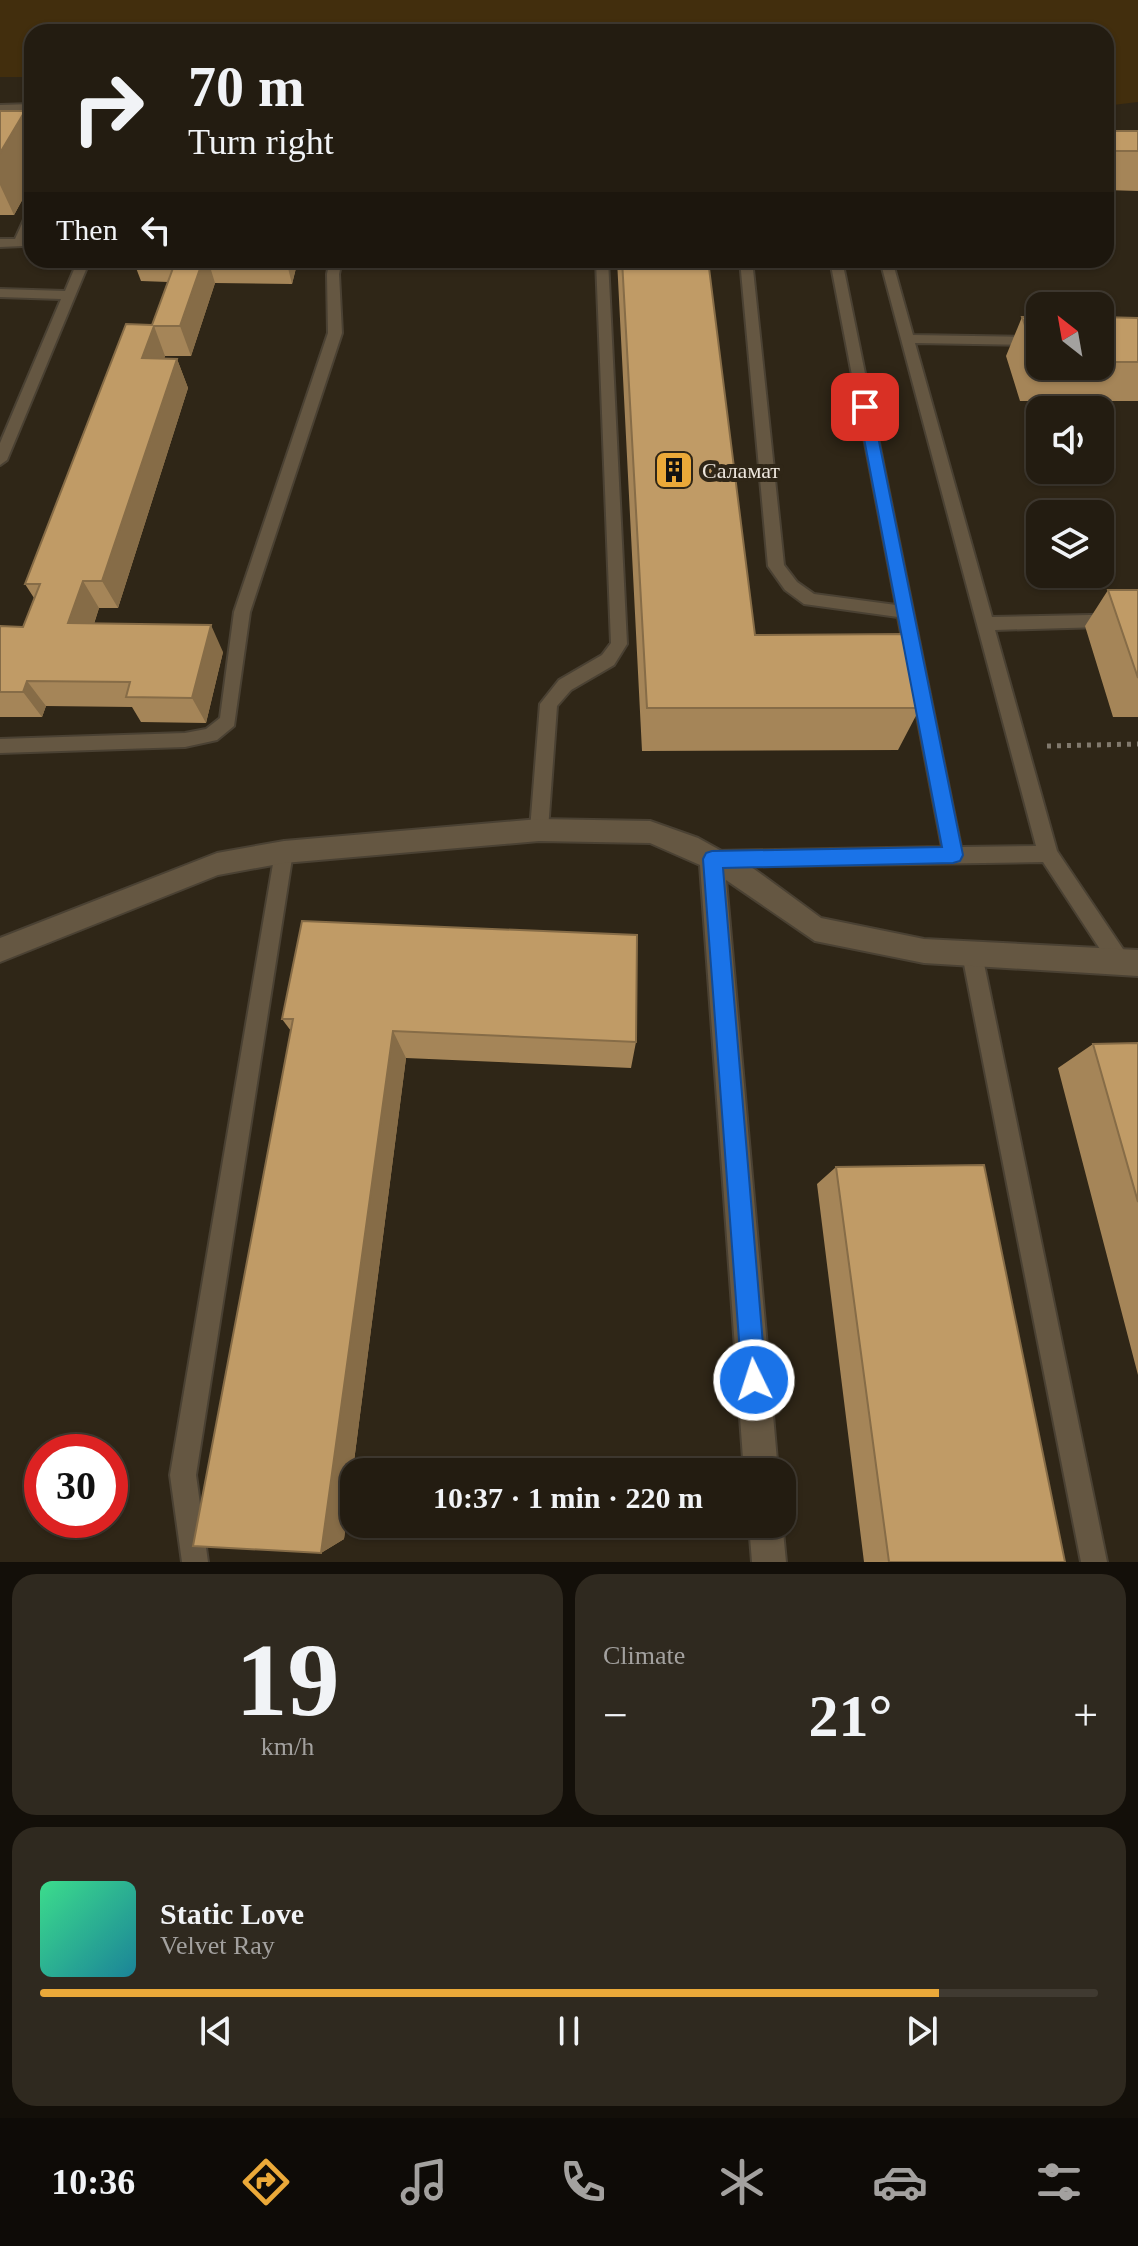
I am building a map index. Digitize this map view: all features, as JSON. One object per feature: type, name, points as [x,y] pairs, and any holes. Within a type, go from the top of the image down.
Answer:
[{"type":"street","points":[[0,109],[24,108]]},
{"type":"street","points":[[0,950],[217,864],[284,852],[539,830],[650,832],[689,846],[745,877],[815,929],[924,951],[1129,963]]},
{"type":"street","points":[[712,859],[760,1458]]},
{"type":"street","points":[[767,1538],[769,1562]]},
{"type":"lane","points":[[0,243],[19,243],[24,232]]},
{"type":"lane","points":[[0,460],[81,268]]},
{"type":"lane","points":[[0,746],[185,740],[211,735],[228,721],[242,612],[335,333],[334,268]]},
{"type":"lane","points":[[539,830],[549,704],[565,685],[608,660],[619,644],[602,268]]},
{"type":"lane","points":[[747,268],[776,566],[791,586],[810,600],[905,612]]},
{"type":"lane","points":[[838,268],[953,855]]},
{"type":"lane","points":[[888,268],[1048,854],[1129,963]]},
{"type":"lane","points":[[0,293],[69,295]]},
{"type":"lane","points":[[908,339],[1026,341]]},
{"type":"lane","points":[[985,624],[1138,620]]},
{"type":"lane","points":[[195,1562],[183,1475],[284,852]]},
{"type":"lane","points":[[712,859],[1048,854]]},
{"type":"lane","points":[[972,954],[1094,1562]]},
{"type":"path","points":[[1019,747],[1138,744]]},
{"type":"shaded area","points":[[0,0],[1138,0],[1138,102],[1114,105],[1114,24],[24,24],[24,77],[0,77]]},
{"type":"building","points":[[0,111],[24,111],[24,113],[0,153]]},
{"type":"building","points":[[1114,131],[1138,131],[1138,151],[1114,151]]},
{"type":"building","points":[[173,268],[200,268],[180,326],[154,326],[142,358],[177,359],[102,581],[83,581],[68,623],[211,625],[192,698],[126,697],[130,682],[27,681],[23,692],[0,692],[0,626],[23,627],[40,584],[25,584],[126,324],[152,325]]},
{"type":"building","name":"Саламат","points":[[622,268],[709,268],[755,635],[903,634],[920,708],[647,708]]},
{"type":"building","points":[[1114,317],[1138,318],[1138,362],[1114,362]]},
{"type":"building","points":[[1108,590],[1138,590],[1138,678]]},
{"type":"building","points":[[302,921],[637,935],[636,1042],[393,1031],[321,1553],[193,1546],[293,1019],[282,1019]]},
{"type":"building","points":[[1138,1043],[1138,1202],[1093,1044]]},
{"type":"building","points":[[984,1165],[1065,1562],[889,1562],[836,1167]]},
{"type":"place","name":"Саламат","points":[[674,470]]},
{"type":"route","points":[[754,1380],[712,859],[953,855],[865,407]]}]
